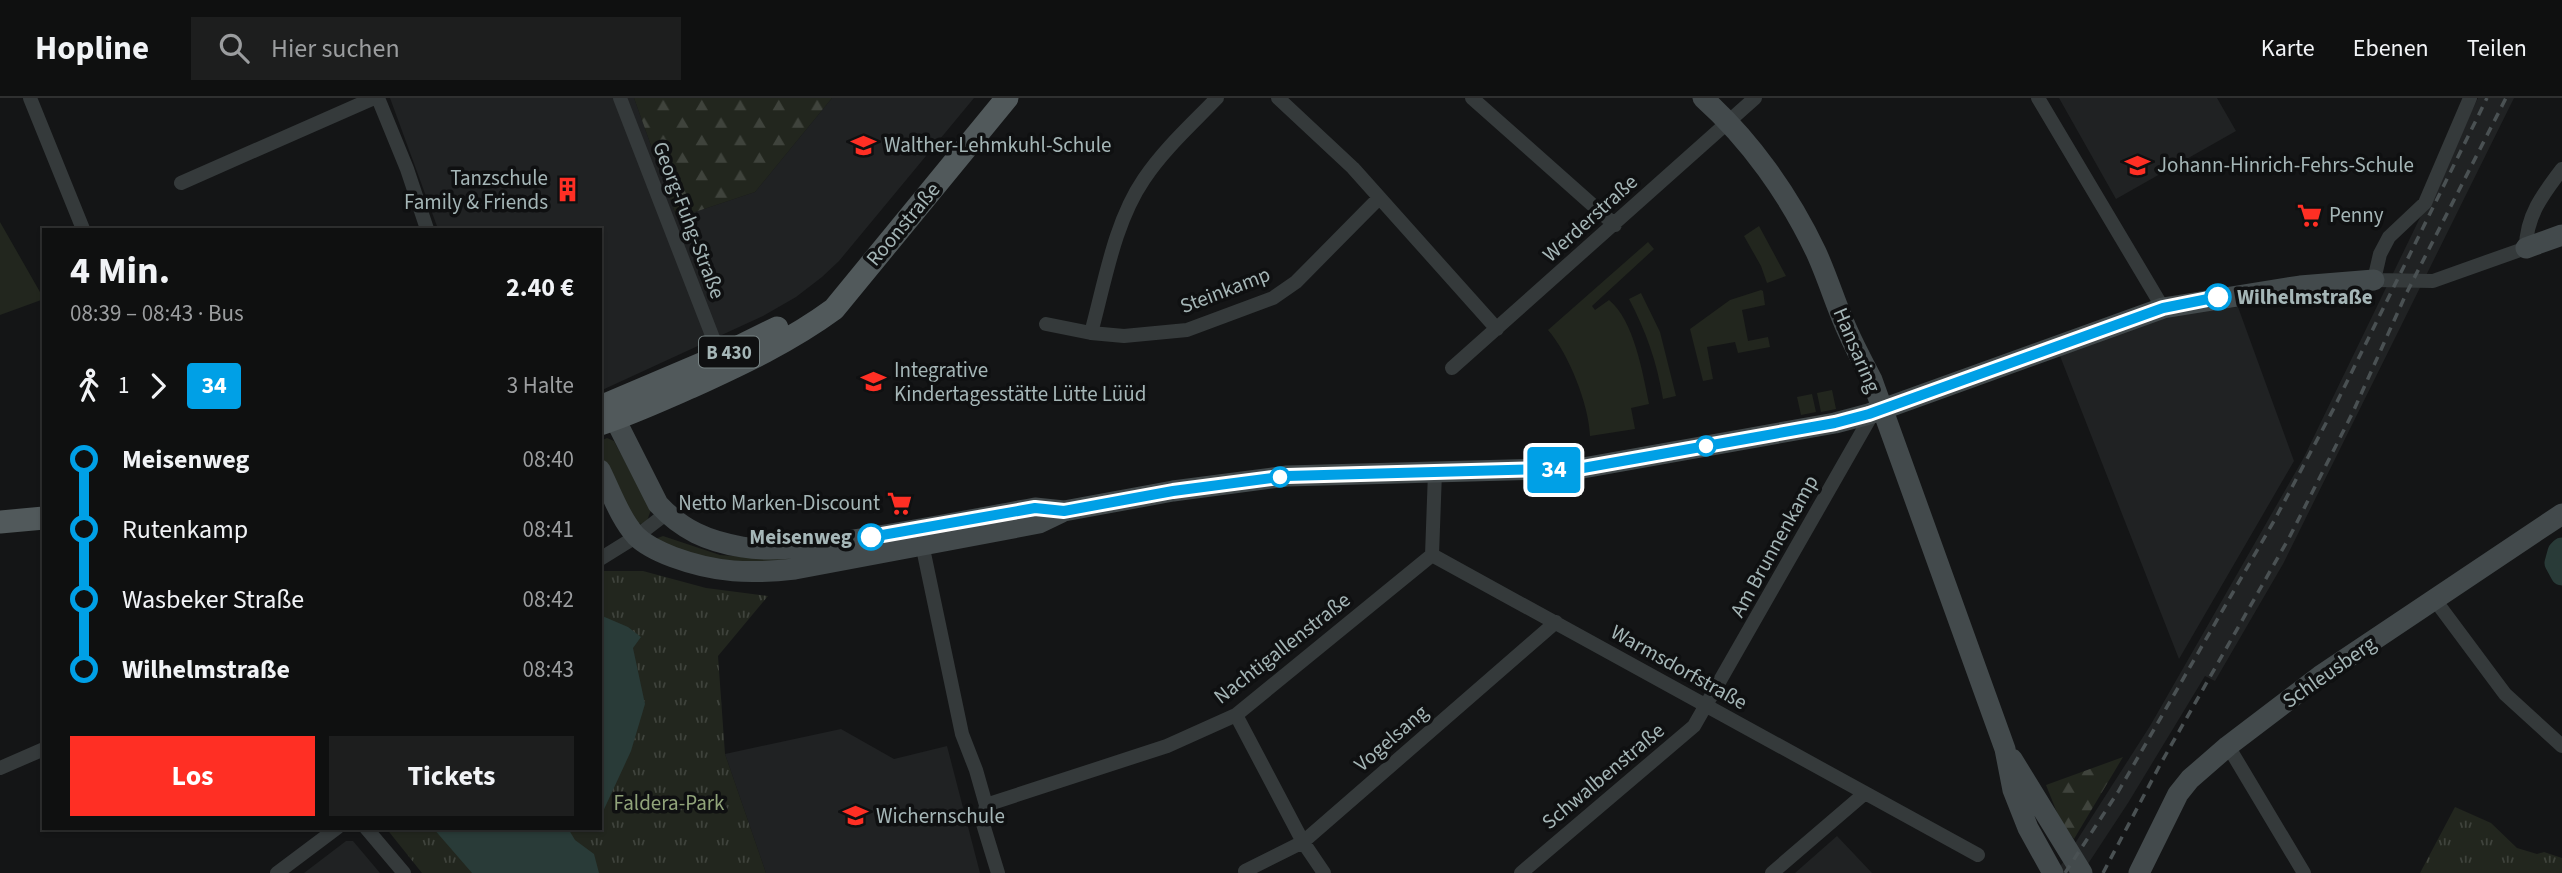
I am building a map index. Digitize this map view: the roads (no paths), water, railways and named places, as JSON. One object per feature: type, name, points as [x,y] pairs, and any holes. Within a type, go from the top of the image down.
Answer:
[{"type":"main road","name":"Roonstraße","points":[[604,415],[754,359],[834,309],[1007,98]]},
{"type":"main road","name":"Roonstraße","points":[[604,415],[762,336],[852,284]]},
{"type":"main road","points":[[0,522],[42,517]]},
{"type":"street","points":[[30,98],[83,228]]},
{"type":"street","points":[[181,183],[376,98],[407,169],[427,228]]},
{"type":"street","name":"Georg-Fuhg-Straße","points":[[620,98],[720,356]]},
{"type":"street","points":[[1091,333],[1125,215],[1143,180],[1217,98]]},
{"type":"street","points":[[1278,98],[1321,137],[1380,198],[1497,329]]},
{"type":"street","points":[[1472,98],[1615,225]]},
{"type":"street","name":"Hansaring","points":[[1703,98],[1727,121],[1770,175],[1798,219],[1830,285],[1848,332],[1872,380],[2005,749],[2013,790],[2048,871]]},
{"type":"street","name":"Werderstraße","points":[[1452,368],[1755,98]]},
{"type":"street","points":[[2038,98],[2163,308]]},
{"type":"street","points":[[2374,280],[2380,254],[2389,237],[2425,203],[2470,98]]},
{"type":"street","points":[[2526,248],[2526,229],[2535,209],[2562,169]]},
{"type":"street","name":"Steinkamp","points":[[1046,324],[1124,336],[1187,330],[1273,298],[1296,282],[1380,198]]},
{"type":"street","points":[[602,474],[619,510],[637,536],[657,551],[696,565],[732,573],[764,573],[795,569],[1035,508],[1064,511],[1173,491],[1287,476],[1583,468],[1835,423],[1882,410],[2163,308],[2300,286],[2374,280],[2433,281],[2562,235]]},
{"type":"street","name":"Am Brunnenkamp","points":[[1707,706],[1870,418],[1882,410]]},
{"type":"street","points":[[604,415],[658,504],[683,528],[712,540],[744,547],[791,548],[921,538]]},
{"type":"street","points":[[1432,555],[1434,472]]},
{"type":"street","points":[[602,558],[667,513]]},
{"type":"street","name":"Schleusberg","points":[[2139,873],[2178,794],[2190,779],[2228,746],[2320,676],[2562,515]]},
{"type":"street","points":[[921,538],[962,734],[976,770],[985,805],[983,824],[998,873]]},
{"type":"street","name":"Warmsdorfstraße","points":[[1432,555],[1978,855]]},
{"type":"street","name":"Nachtigallenstraße","points":[[985,805],[1167,746],[1236,715],[1432,555]]},
{"type":"street","points":[[2435,600],[2505,694],[2562,746]]},
{"type":"street","name":"Vogelsang","points":[[1245,871],[1303,842],[1556,622]]},
{"type":"street","name":"Schwalbenstraße","points":[[1521,873],[1694,726],[1707,706]]},
{"type":"street","points":[[1236,715],[1303,842],[1325,873]]},
{"type":"street","points":[[2228,746],[2304,873]]},
{"type":"street","name":"Hansaring","points":[[2005,749],[2082,873]]},
{"type":"street","points":[[0,768],[42,750]]},
{"type":"street","points":[[1772,873],[1864,794]]},
{"type":"street","points":[[277,873],[334,830]]},
{"type":"street","points":[[368,830],[404,873]]},
{"type":"street","points":[[2048,871],[2070,855]]},
{"type":"waterway","points":[[2562,549],[2556,563],[2562,574]]},
{"type":"railway","points":[[2065,873],[2118,792],[2274,521],[2334,408],[2487,98]]},
{"type":"railway","points":[[2103,873],[2161,763],[2289,538],[2353,412],[2406,294],[2506,98]]},
{"type":"place","name":"Walther-Lehmkuhl-Schule","points":[[864,145]]},
{"type":"place","name":"Johann-Hinrich-Fehrs-Schule","points":[[2137,165]]},
{"type":"place","name":"Tanzschule Family & Friends","points":[[568,190]]},
{"type":"place","name":"Penny","points":[[2309,215]]},
{"type":"place","name":"Wilhelmstraße","points":[[2218,297]]},
{"type":"place","name":"Integrative Kindertagesstätte Lütte Lüüd","points":[[874,382]]},
{"type":"place","name":"Netto Marken-Discount","points":[[900,503]]},
{"type":"place","name":"Meisenweg","points":[[871,537]]},
{"type":"place","name":"Wichernschule","points":[[856,816]]},
{"type":"park label","name":"Faldera-Park","points":[[669,803]]}]
